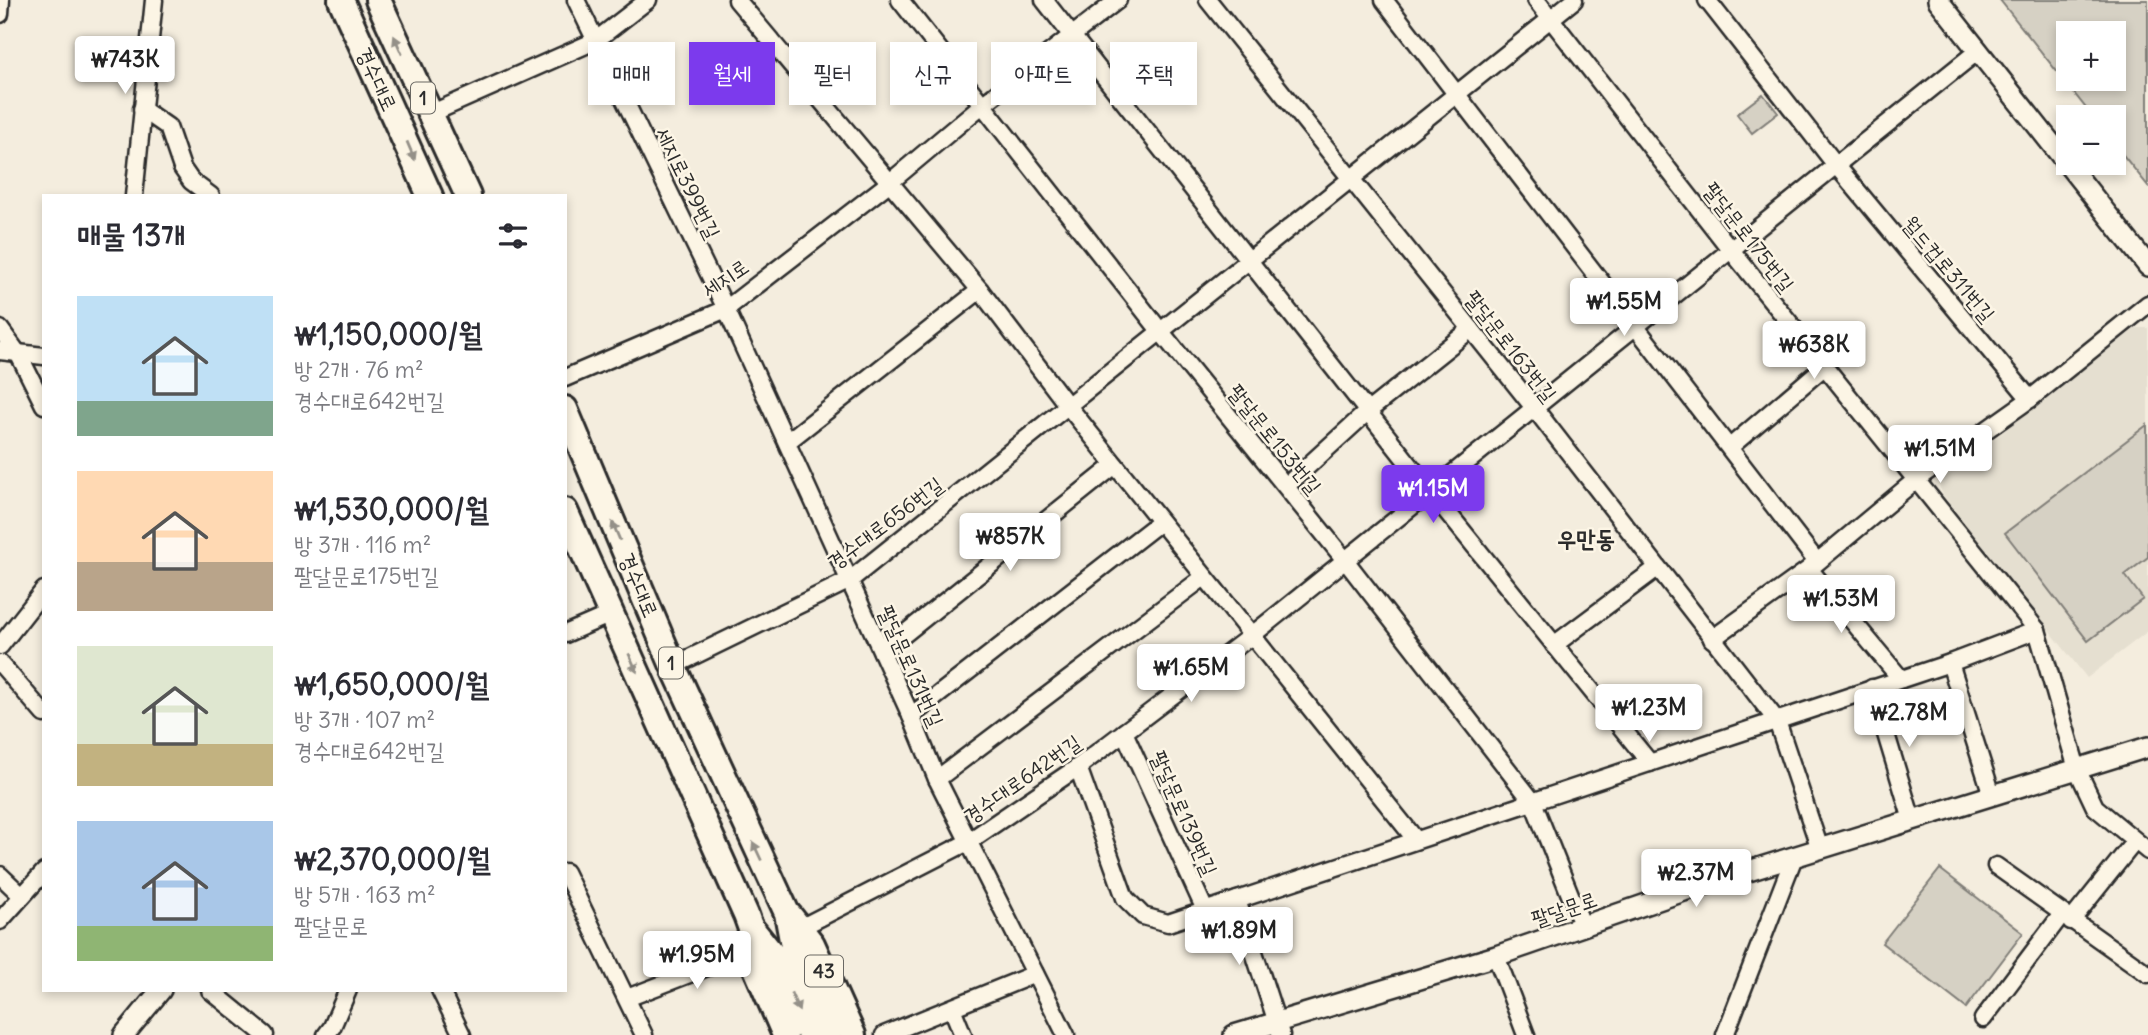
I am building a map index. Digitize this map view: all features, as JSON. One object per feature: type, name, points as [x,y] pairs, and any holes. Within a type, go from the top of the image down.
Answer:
[{"type":"main road","name":"경수대로","points":[[341,0],[429,194]]},
{"type":"main road","name":"경수대로","points":[[378,0],[467,194]]},
{"type":"main road","name":"경수대로","points":[[567,413],[673,666],[793,920],[812,944],[853,1035]]},
{"type":"main road","name":"경수대로","points":[[567,515],[752,939],[755,966],[785,1035]]},
{"type":"main road","name":"경수대로","points":[[793,920],[794,951],[829,1035]]},
{"type":"main road","name":"경수대로","points":[[752,939],[776,959],[810,1035]]},
{"type":"street","points":[[0,14],[1,0]]},
{"type":"street","points":[[134,194],[154,0]]},
{"type":"street","name":"세지로399번길","points":[[576,0],[726,309]]},
{"type":"street","points":[[430,114],[595,41],[648,0]]},
{"type":"street","points":[[737,0],[980,290],[1068,406],[1416,840]]},
{"type":"street","points":[[900,0],[982,105]]},
{"type":"street","points":[[1044,0],[1367,412],[1650,763]]},
{"type":"street","name":"세지로","points":[[567,377],[726,309],[1118,0]]},
{"type":"street","name":"팔달문로163번길","points":[[1208,0],[1535,409],[1777,721],[1820,849]]},
{"type":"street","points":[[1384,0],[1730,447],[1813,565],[1901,679]]},
{"type":"street","name":"팔달문로175번길","points":[[1536,0],[1731,250],[2037,630],[2077,769],[2095,807],[2141,846]]},
{"type":"street","name":"경수대로656번길","points":[[673,666],[850,580],[1574,0]]},
{"type":"street","name":"월드컵로311번길","points":[[1707,0],[1836,165],[2030,399]]},
{"type":"street","points":[[1938,0],[2148,266]]},
{"type":"street","points":[[1535,409],[1979,50]]},
{"type":"street","name":"팔달문로153번길","points":[[982,105],[1345,560],[1532,802],[1583,927]]},
{"type":"street","points":[[142,109],[168,127],[182,168],[191,181],[208,194]]},
{"type":"street","points":[[787,442],[980,290]]},
{"type":"street","points":[[1712,639],[1813,565],[1917,479],[2030,399],[2148,304]]},
{"type":"street","name":"팔달문로131번길","points":[[726,309],[850,580],[937,779],[1066,1035]]},
{"type":"street","points":[[0,329],[19,355],[42,401]]},
{"type":"street","points":[[1286,486],[1367,412],[1471,329]]},
{"type":"street","points":[[0,351],[42,356]]},
{"type":"street","points":[[1730,447],[1825,366]]},
{"type":"street","name":"경수대로642번길","points":[[793,920],[968,842],[1078,768],[1251,636],[1535,409]]},
{"type":"street","points":[[882,652],[1115,465]]},
{"type":"street","points":[[911,716],[1160,522]]},
{"type":"street","points":[[1554,645],[1657,568]]},
{"type":"street","points":[[937,779],[1204,577]]},
{"type":"street","points":[[0,646],[42,593]]},
{"type":"street","points":[[567,633],[611,614]]},
{"type":"street","points":[[1278,1029],[1237,900],[1950,663],[2037,630]]},
{"type":"street","points":[[0,663],[42,713]]},
{"type":"street","points":[[1950,663],[1992,795]]},
{"type":"street","points":[[1872,688],[1912,820]]},
{"type":"street","name":"팔달문로139번길","points":[[1124,732],[1205,910]]},
{"type":"street","name":"팔달문로","points":[[1234,1035],[1278,1029],[1794,857],[2148,747]]},
{"type":"street","name":"팔달문로139번길","points":[[1078,768],[1125,898],[1143,916],[1168,923],[1237,900]]},
{"type":"street","points":[[1983,1019],[2066,917],[2141,846]]},
{"type":"street","points":[[1725,1035],[1794,857]]},
{"type":"street","points":[[1996,866],[2148,974]]},
{"type":"street","points":[[0,921],[42,874]]},
{"type":"street","points":[[0,875],[23,896]]},
{"type":"street","points":[[567,876],[644,1035]]},
{"type":"street","points":[[627,998],[752,939]]},
{"type":"street","points":[[1496,956],[1526,1035]]},
{"type":"street","points":[[884,1035],[1035,974]]},
{"type":"street","points":[[124,1035],[159,992]]},
{"type":"street","points":[[212,992],[265,1035]]},
{"type":"street","points":[[326,1035],[347,992]]},
{"type":"street","points":[[441,992],[462,1035]]},
{"type":"street","points":[[952,1008],[962,1035]]},
{"type":"shaded area","points":[[2000,0],[2148,0],[2148,186],[2126,159],[2126,105],[2083,105],[2072,91],[2126,91],[2126,21],[2056,21],[2056,70]]},
{"type":"shaded area","points":[[1763,94],[1778,113],[1752,133],[1737,114]]},
{"type":"shaded area","points":[[2136,328],[2148,328],[2148,631],[2087,678],[1943,495],[1938,483]]},
{"type":"shaded area","points":[[2147,425],[2148,557],[2125,575],[2143,599],[2088,641],[2005,533]]},
{"type":"shaded area","points":[[1940,869],[2023,933],[1966,1008],[1882,943]]},
{"type":"district","name":"우만동","points":[[1586,538]]}]
